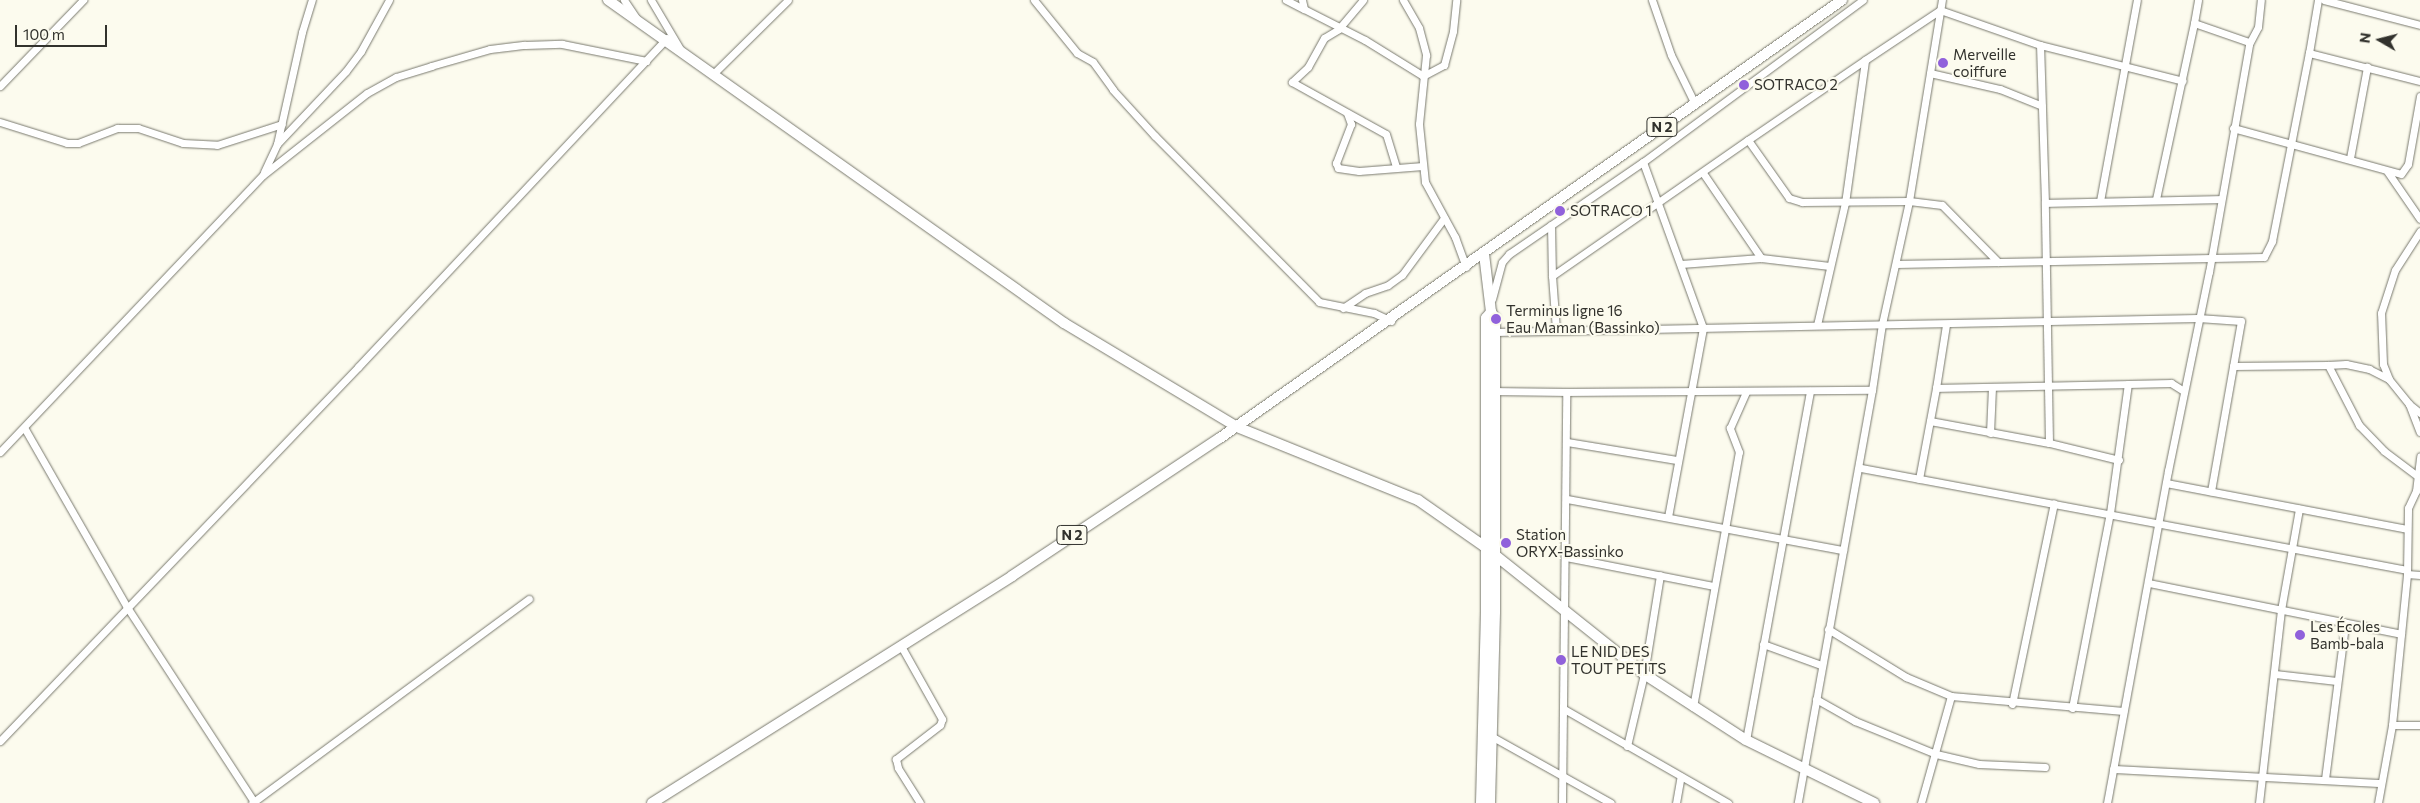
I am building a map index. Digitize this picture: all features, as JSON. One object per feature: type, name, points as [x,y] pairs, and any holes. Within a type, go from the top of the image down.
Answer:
[{"type":"street","points":[[0,86],[83,0]]},
{"type":"street","points":[[263,175],[277,144],[302,32],[312,0]]},
{"type":"street","points":[[277,144],[346,71],[361,52],[388,0]]},
{"type":"street","points":[[608,0],[667,38],[713,74],[1064,323],[1237,427],[1339,466],[1418,500],[1485,547],[1565,613],[1644,674],[1693,707],[1746,740],[1861,801],[1874,803]]},
{"type":"street","points":[[624,0],[636,18]]},
{"type":"street","points":[[651,0],[680,49]]},
{"type":"street","points":[[713,74],[788,0]]},
{"type":"street","points":[[1034,0],[1076,52],[1093,62],[1112,90],[1206,190],[1319,302],[1374,313],[1391,321]]},
{"type":"street","points":[[1286,0],[1339,29],[1365,40],[1423,76]]},
{"type":"street","points":[[1302,0],[1304,9]]},
{"type":"street","points":[[1363,0],[1339,29],[1324,38],[1308,67],[1292,82],[1388,136],[1396,166]]},
{"type":"street","points":[[1403,0],[1419,28],[1424,45],[1419,124],[1423,166],[1429,192],[1455,237],[1466,267]]},
{"type":"street","points":[[1423,76],[1444,64],[1453,31],[1456,0]]},
{"type":"street","points":[[1652,0],[1671,55],[1695,104]]},
{"type":"street","name":"N 2","points":[[652,803],[901,646],[1237,427],[1391,321],[1842,0]]},
{"type":"street","points":[[1480,803],[1485,547],[1486,318],[1491,308],[1504,258],[1643,162],[1863,0]]},
{"type":"street","points":[[1798,803],[1821,665],[1861,468],[1882,324],[1909,201],[1942,0]]},
{"type":"street","points":[[2100,201],[2137,0]]},
{"type":"street","points":[[2156,199],[2183,81],[2198,0]]},
{"type":"street","points":[[2107,803],[2122,711],[2160,523],[2198,318],[2212,257],[2250,42],[2258,27],[2261,0]]},
{"type":"street","points":[[1896,264],[2212,257],[2258,258],[2267,254],[2292,145],[2318,0]]},
{"type":"street","points":[[2324,0],[2420,25]]},
{"type":"street","points":[[1940,10],[2040,45],[2183,81]]},
{"type":"street","points":[[1552,276],[1940,10]]},
{"type":"street","points":[[2194,22],[2250,42]]},
{"type":"street","points":[[0,741],[667,38]]},
{"type":"street","points":[[0,452],[25,429],[263,175],[367,93],[396,77],[490,49],[562,44],[646,62]]},
{"type":"street","points":[[2040,45],[2045,203],[2046,384],[2049,443]]},
{"type":"street","points":[[2310,53],[2420,81]]},
{"type":"street","points":[[1817,325],[1845,203],[1865,60]]},
{"type":"street","points":[[2350,158],[2367,67]]},
{"type":"street","points":[[1930,73],[2000,89],[2042,106]]},
{"type":"street","points":[[2234,128],[2292,145],[2350,158],[2401,174],[2407,168],[2420,96]]},
{"type":"street","points":[[1347,112],[1351,124],[1337,167],[1359,171],[1396,166],[1423,166]]},
{"type":"street","points":[[0,122],[67,143],[78,142],[118,128],[138,128],[183,143],[217,145],[282,124]]},
{"type":"street","points":[[1748,140],[1789,198],[1802,202],[1909,201],[1946,207],[1998,262]]},
{"type":"street","points":[[1643,162],[1703,328],[1677,460],[1668,518]]},
{"type":"street","points":[[2387,171],[2420,219]]},
{"type":"street","points":[[1703,173],[1760,258]]},
{"type":"street","points":[[2045,203],[2221,199]]},
{"type":"street","points":[[1343,308],[1364,293],[1388,285],[1402,275],[1444,218]]},
{"type":"street","points":[[1551,225],[1556,330]]},
{"type":"street","points":[[2420,232],[2395,270],[2383,303],[2381,352],[2389,379],[2409,404],[2420,413]]},
{"type":"street","points":[[1484,254],[1491,308],[1495,318],[1490,803]]},
{"type":"street","points":[[1681,264],[1760,258],[1830,266]]},
{"type":"street","points":[[1495,332],[1817,325],[1946,325],[2198,318],[2241,321],[2211,491]]},
{"type":"street","points":[[1919,479],[1946,325]]},
{"type":"street","points":[[2328,364],[2359,425],[2384,451],[2416,475]]},
{"type":"street","points":[[2233,366],[2346,364],[2369,369],[2389,379]]},
{"type":"street","points":[[1936,388],[2046,384],[2171,383],[2184,391]]},
{"type":"street","points":[[2072,708],[2110,513],[2119,460],[2128,384]]},
{"type":"street","points":[[1990,433],[1992,387]]},
{"type":"street","points":[[1494,391],[1746,392],[1872,390]]},
{"type":"street","points":[[1746,740],[1810,391]]},
{"type":"street","points":[[1562,803],[1567,499],[1566,392]]},
{"type":"street","points":[[1693,707],[1739,452],[1730,428],[1746,392]]},
{"type":"street","points":[[2409,404],[2420,432]]},
{"type":"street","points":[[1930,421],[2049,443],[2119,460]]},
{"type":"street","points":[[25,429],[127,607],[253,803],[529,599]]},
{"type":"street","points":[[1567,442],[1677,460]]},
{"type":"street","points":[[2378,803],[2380,783],[2392,725],[2407,572],[2408,508],[2415,494],[2420,456]]},
{"type":"street","points":[[1861,468],[2110,513],[2420,575]]},
{"type":"street","points":[[2166,483],[2407,529]]},
{"type":"street","points":[[1567,499],[1844,550]]},
{"type":"street","points":[[2012,704],[2054,503]]},
{"type":"street","points":[[2259,803],[2282,610],[2299,509]]},
{"type":"street","points":[[1566,557],[1714,586]]},
{"type":"street","points":[[1627,746],[1644,674],[1660,575]]},
{"type":"street","points":[[2148,584],[2401,634]]},
{"type":"street","points":[[2325,779],[2345,624]]},
{"type":"street","points":[[1828,629],[1906,677],[1951,696],[2012,704],[2122,711]]},
{"type":"street","points":[[1763,644],[1821,665]]},
{"type":"street","points":[[901,646],[942,719],[940,725],[896,759],[898,768],[920,803]]},
{"type":"street","points":[[2275,674],[2337,681]]},
{"type":"street","points":[[1922,803],[1951,696]]},
{"type":"street","points":[[1816,699],[1864,725],[1936,754],[1979,764],[2045,767]]},
{"type":"street","points":[[1564,709],[1728,803]]},
{"type":"street","points":[[2392,725],[2420,725]]},
{"type":"street","points":[[1491,736],[1563,774],[1611,803]]},
{"type":"street","points":[[2113,769],[2380,783]]},
{"type":"street","points":[[1676,803],[1681,776]]},
{"type":"place","name":"Merveille coiffure","points":[[1943,63]]},
{"type":"place","name":"SOTRACO 2","points":[[1744,85]]},
{"type":"place","name":"SOTRACO 1","points":[[1560,211]]},
{"type":"place","name":"Terminus ligne 16 Eau Maman (Bassinko)","points":[[1496,319]]},
{"type":"place","name":"Station ORYX-Bassinko","points":[[1506,543]]},
{"type":"place","name":"Les Écoles Bamb-bala","points":[[2300,635]]},
{"type":"place","name":"LE NID DES TOUT PETITS","points":[[1561,660]]}]
